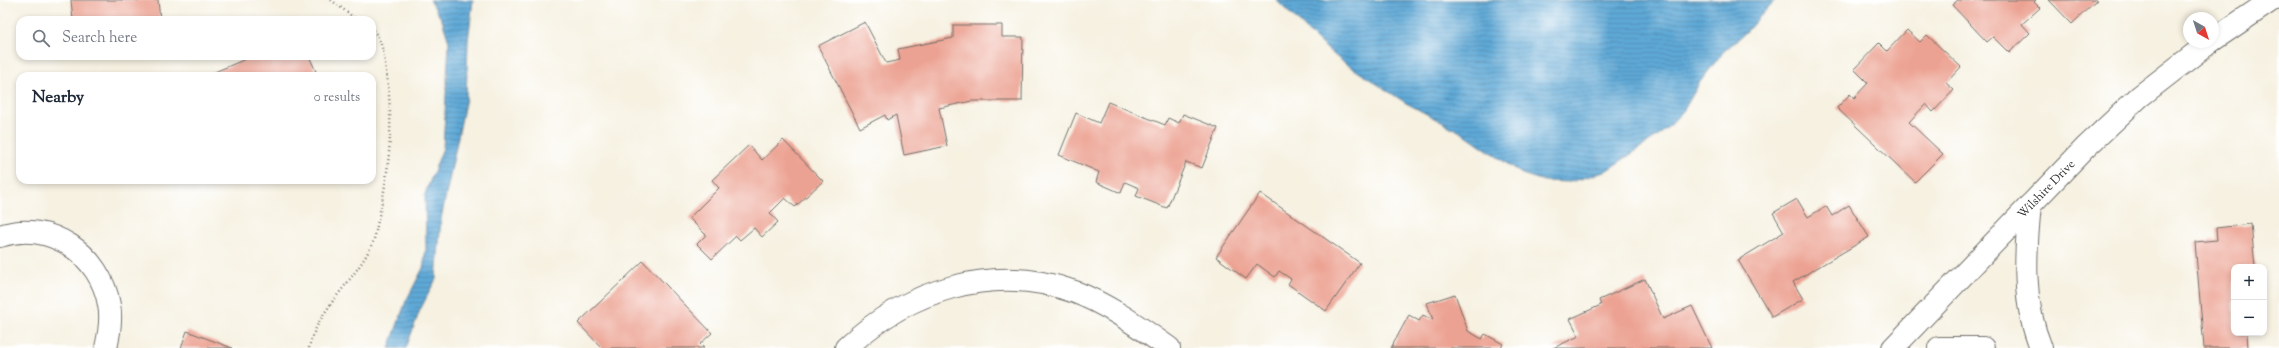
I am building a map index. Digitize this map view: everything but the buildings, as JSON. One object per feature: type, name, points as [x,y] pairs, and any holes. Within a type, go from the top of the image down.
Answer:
[{"type":"street","points":[[2219,36],[2272,0]]},
{"type":"street","name":"Wilshire Drive","points":[[1893,348],[2085,148],[2140,98],[2202,48]]},
{"type":"street","points":[[2030,205],[2026,254],[2028,299],[2034,330],[2041,348]]},
{"type":"street","points":[[0,236],[10,232],[32,231],[51,235],[70,244],[85,256],[101,280],[109,306],[109,335],[106,348]]},
{"type":"street","points":[[846,348],[866,330],[919,297],[977,282],[1003,280],[1032,281],[1074,292],[1103,305],[1169,348]]},
{"type":"street","points":[[1940,348],[1983,348]]},
{"type":"path","points":[[331,0],[352,16]]},
{"type":"path","points":[[309,348],[312,336],[328,308],[349,283],[373,242],[388,176],[392,133],[390,95],[384,53],[376,33]]},
{"type":"water","points":[[430,0],[473,0],[468,41],[466,98],[441,219],[436,279],[420,310],[406,348],[389,348],[406,301],[423,268],[426,249],[425,194],[443,148],[449,42],[442,20]]},
{"type":"water","points":[[1276,0],[1775,0],[1745,33],[1723,52],[1700,82],[1684,110],[1660,135],[1604,172],[1570,182],[1544,181],[1522,174],[1466,135],[1406,103],[1339,59],[1318,41]]}]
